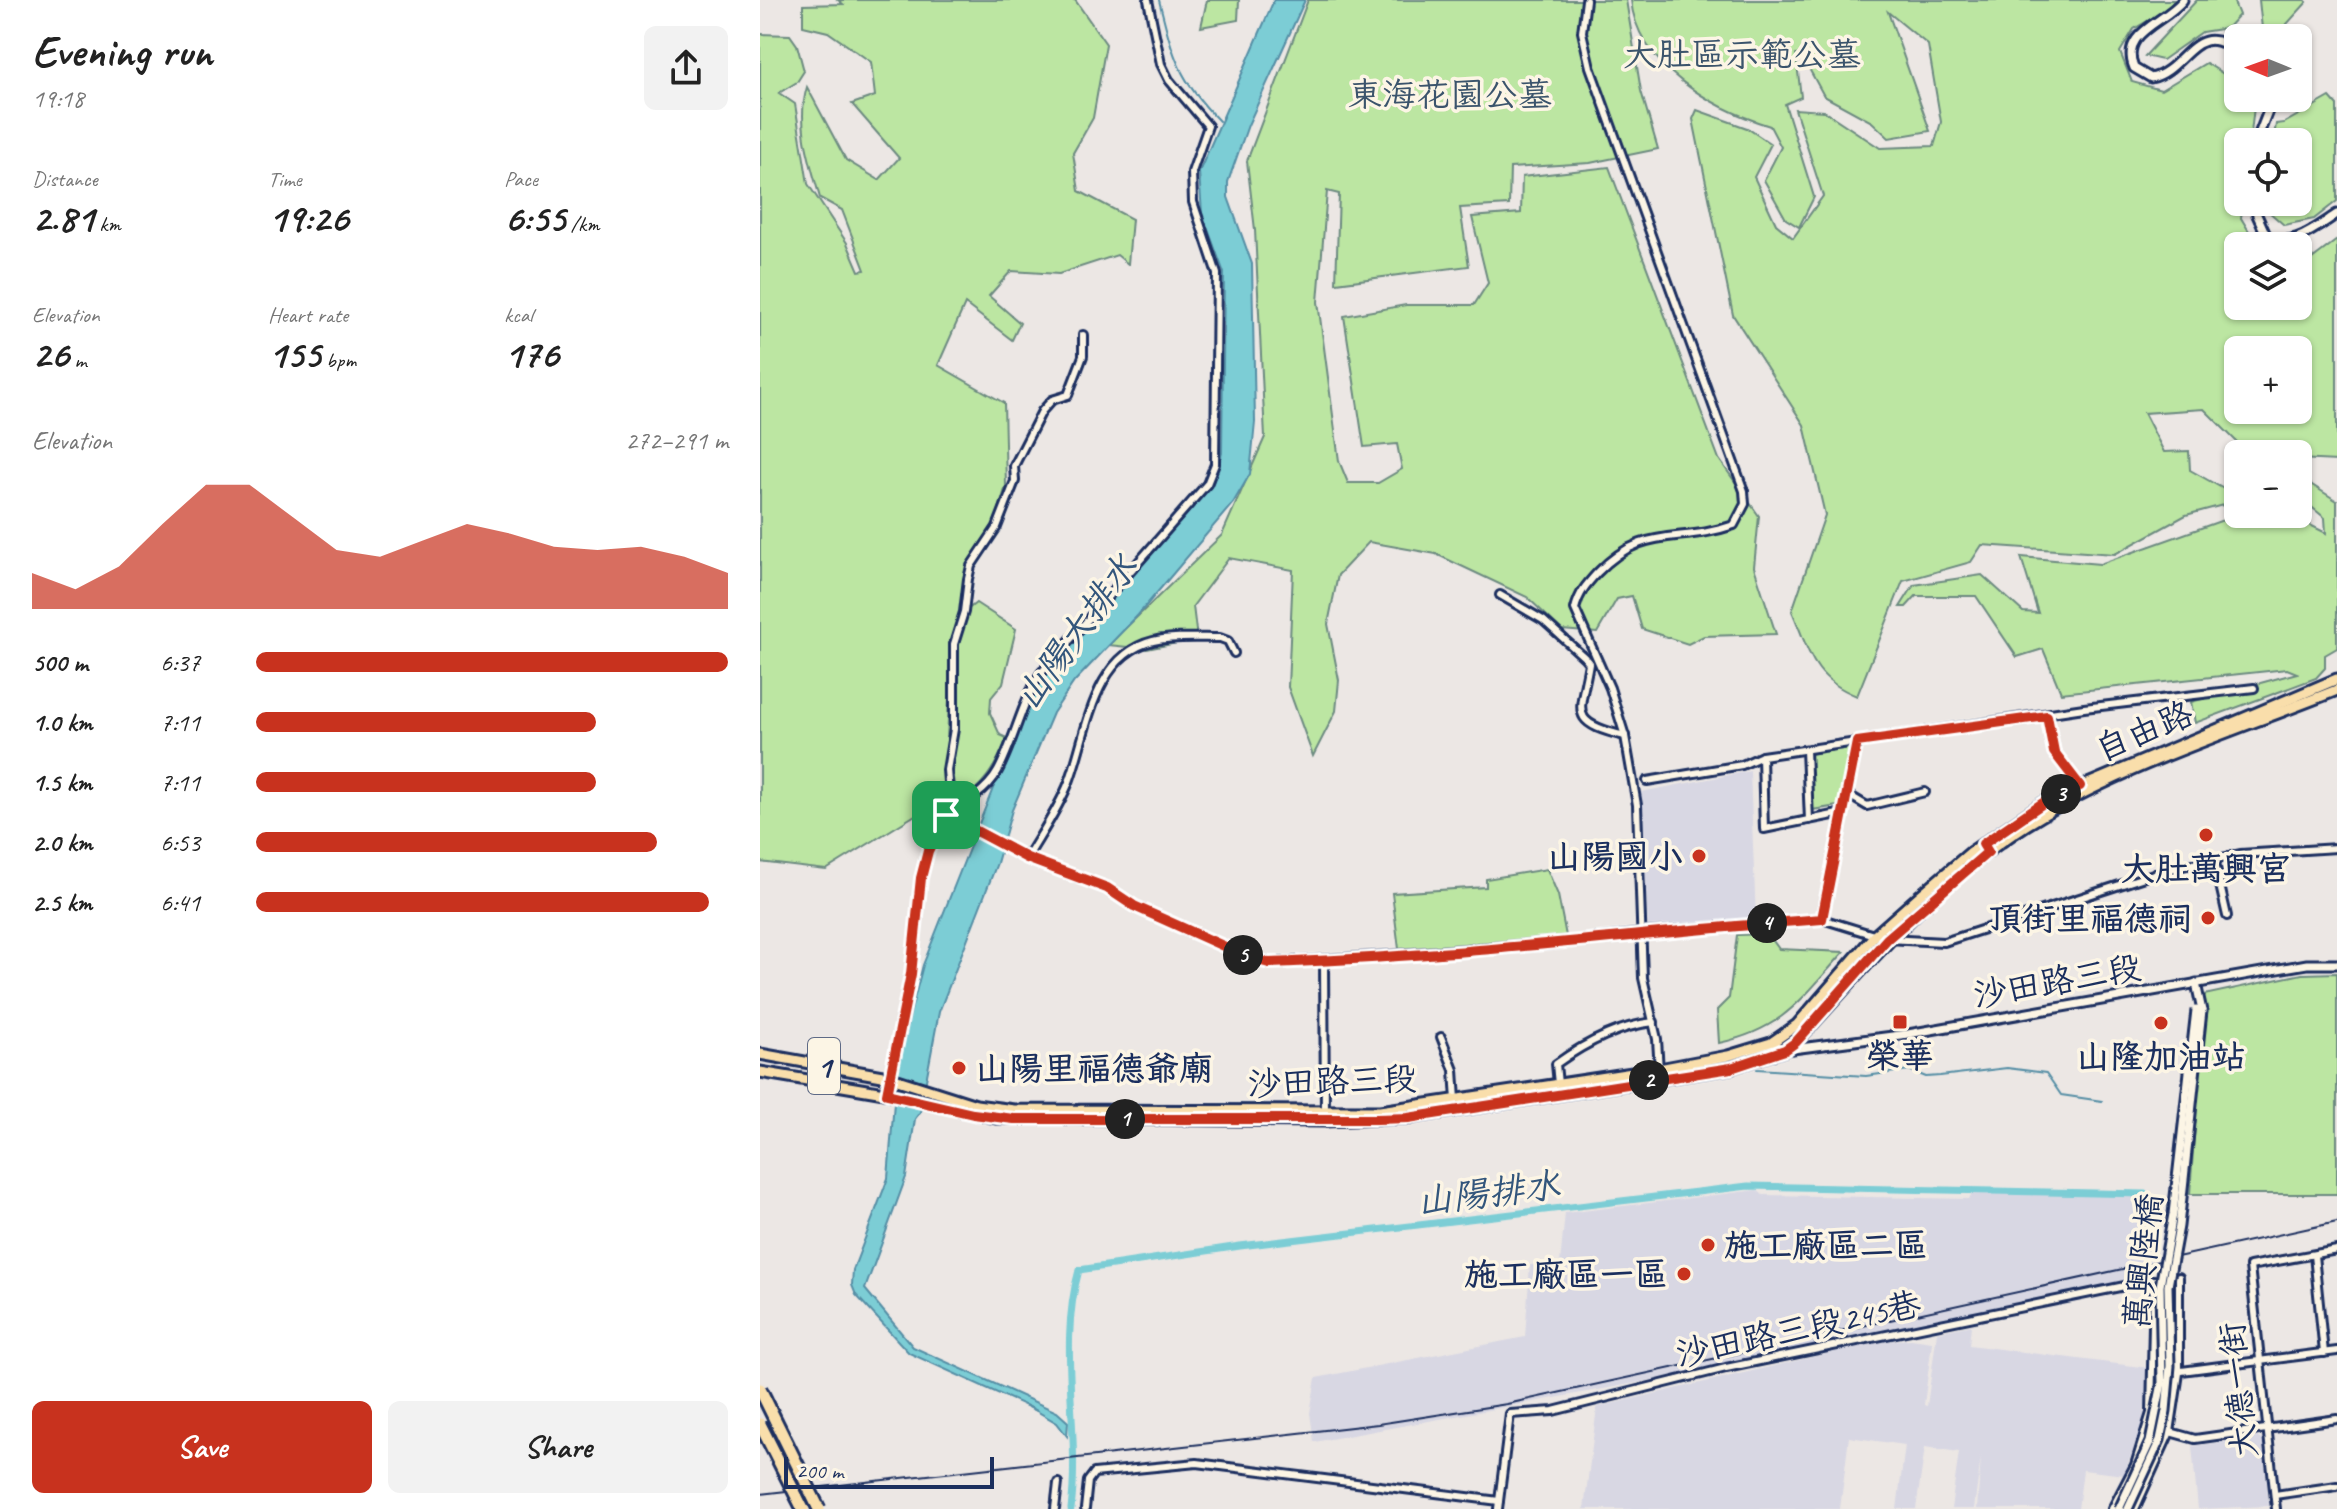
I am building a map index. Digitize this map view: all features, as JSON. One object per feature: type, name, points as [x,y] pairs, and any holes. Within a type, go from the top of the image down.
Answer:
[{"type":"highway","points":[[760,1389],[819,1509]]},
{"type":"highway","points":[[760,1424],[803,1509]]},
{"type":"main road","name":"自由路","points":[[1771,1043],[1797,1025],[1874,936],[2043,803],[2337,679]]},
{"type":"main road","name":"自由路","points":[[1785,1050],[1796,1042],[1887,939],[1986,848],[2104,783],[2337,690]]},
{"type":"main road","name":"沙田路三段","points":[[892,1094],[973,1114],[1014,1119],[1325,1117],[1456,1100],[1508,1097],[1660,1074],[1771,1043]]},
{"type":"main road","name":"沙田路三段","points":[[894,1078],[976,1105],[1014,1110],[1408,1118],[1558,1084],[1731,1068],[1785,1050]]},
{"type":"main road","name":"1","points":[[760,1054],[894,1078]]},
{"type":"main road","name":"1","points":[[760,1072],[892,1094]]},
{"type":"street","points":[[946,815],[977,795],[997,773],[1030,691],[1041,673],[1207,484],[1215,464],[1217,274],[1193,202],[1192,172],[1208,126],[1169,80],[1161,64],[1148,0]]},
{"type":"street","points":[[1586,0],[1582,32],[1590,67],[1744,491],[1743,509],[1734,525],[1636,542],[1615,554],[1583,588],[1575,609],[1610,688],[1625,736],[1637,805],[1643,978],[1654,1022],[1660,1074]]},
{"type":"street","points":[[2183,0],[2137,35],[2131,45],[2134,68],[2151,78],[2162,76],[2197,44],[2205,41],[2224,43]]},
{"type":"street","points":[[2260,216],[2266,235],[2281,241],[2295,239],[2337,214]]},
{"type":"street","points":[[892,1094],[911,974],[921,878],[928,851],[950,806],[947,770],[954,729],[954,644],[964,612],[971,566],[997,527],[1015,481],[1014,466],[1042,411],[1052,400],[1068,395],[1083,356],[1083,335]]},
{"type":"street","points":[[1500,595],[1543,620],[1584,657],[1589,663],[1579,708],[1585,722],[1625,736]]},
{"type":"street","points":[[1027,858],[1068,785],[1087,720],[1103,681],[1114,666],[1134,650],[1156,640],[1220,638],[1228,641],[1234,653]]},
{"type":"street","points":[[1647,781],[1742,765],[1762,756],[2047,716],[2084,708],[2254,688]]},
{"type":"street","points":[[2047,716],[2054,752],[2080,786]]},
{"type":"street","points":[[1822,919],[1857,742]]},
{"type":"street","points":[[1806,750],[1809,820]]},
{"type":"street","points":[[1762,756],[1764,829],[1843,813]]},
{"type":"street","points":[[1847,794],[1867,806],[1925,792]]},
{"type":"street","points":[[946,815],[1027,858],[1107,888],[1134,906],[1250,958],[1269,963],[1554,944],[1642,933],[1822,919],[1887,939],[1944,942],[2169,869],[2214,859],[2337,848]]},
{"type":"street","points":[[2214,859],[2227,916]]},
{"type":"street","points":[[1324,961],[1325,1117]]},
{"type":"street","name":"沙田路三段","points":[[1785,1050],[1908,1034],[2307,964],[2337,964]]},
{"type":"street","points":[[2196,983],[2199,1011]]},
{"type":"street","name":"萬興陸橋","points":[[2119,1509],[2150,1442],[2162,1383],[2160,1286],[2173,1214],[2199,1011]]},
{"type":"street","name":"萬興陸橋","points":[[2128,1509],[2160,1440],[2166,1411],[2170,1366],[2168,1286],[2179,1226],[2199,1011]]},
{"type":"street","points":[[1558,1084],[1556,1064],[1569,1055],[1626,1025],[1654,1022]]},
{"type":"street","points":[[1441,1037],[1454,1070],[1456,1100]]},
{"type":"street","points":[[1771,1043],[1785,1050]]},
{"type":"street","points":[[2324,1353],[2314,1255],[2337,1250]]},
{"type":"street","name":"大德一街","points":[[2276,1509],[2250,1266],[2314,1255]]},
{"type":"street","points":[[2135,1509],[2170,1432],[2179,1373],[2179,1277]]},
{"type":"street","name":"沙田路三段245巷","points":[[1085,1509],[1088,1481],[1094,1473],[1197,1463],[1498,1505],[1510,1414],[1553,1411],[1726,1368],[2154,1280],[2152,1309]]},
{"type":"street","points":[[2112,1509],[2145,1436],[2154,1372],[2152,1309],[2177,1309]]},
{"type":"street","points":[[2154,1372],[2179,1373],[2337,1351]]},
{"type":"street","points":[[2170,1432],[2195,1439],[2337,1419]]},
{"type":"street","points":[[1055,1509],[1058,1483]]},
{"type":"street","points":[[2275,1495],[2337,1486]]},
{"type":"shaded area","name":"山陽國小","points":[[1750,771],[1756,920],[1648,927],[1641,792]]},
{"type":"shaded area","points":[[1757,1190],[1763,1195],[1969,1199],[1973,1191],[2156,1195],[2156,1223],[2147,1277],[1652,1380],[1314,1442],[1310,1413],[1316,1378],[1525,1337],[1530,1265],[1560,1263],[1565,1213]]},
{"type":"shaded area","points":[[1971,1325],[1969,1345],[2149,1368],[2143,1422],[2124,1475],[2083,1470],[2078,1509],[1977,1509],[1981,1457],[1974,1509],[1951,1509],[1959,1452],[1925,1447],[1916,1509],[1897,1509],[1905,1445],[1849,1437],[1840,1509],[1584,1509],[1597,1407],[1881,1341],[1911,1339],[1932,1342],[1924,1405],[1927,1406],[1937,1332]]},
{"type":"shaded area","points":[[2257,1437],[2263,1441],[2269,1506],[2198,1509],[2192,1446]]},
{"type":"green space","points":[[838,0],[1075,0],[1106,44],[1093,118],[1073,153],[1079,191],[1132,219],[1128,264],[1117,255],[1059,274],[1011,271],[989,296],[1020,323],[1012,340],[965,304],[938,365],[1004,403],[1006,486],[996,519],[964,579],[960,614],[952,636],[944,802],[938,801],[826,870],[760,862],[760,34],[790,35],[797,45],[804,71],[797,82],[779,93],[795,104],[808,184],[847,243],[859,271],[865,270],[842,210],[820,198],[804,128],[807,87],[846,160],[879,180],[899,158],[852,104],[875,96],[871,62],[828,32],[803,26],[803,5],[843,4]]},
{"type":"green space","points":[[1207,0],[1239,0],[1238,20],[1201,27]]},
{"type":"green space","name":"東海花園公墓","points":[[1308,0],[1626,0],[1641,91],[1658,149],[1590,163],[1510,168],[1509,205],[1460,208],[1469,266],[1336,283],[1339,194],[1327,191],[1318,302],[1339,461],[1348,483],[1378,483],[1402,469],[1397,444],[1364,447],[1344,316],[1406,305],[1474,305],[1488,283],[1472,217],[1521,213],[1522,177],[1609,167],[1719,459],[1759,516],[1754,567],[1776,634],[1704,636],[1688,644],[1642,629],[1632,596],[1617,599],[1597,633],[1562,630],[1527,597],[1436,554],[1369,542],[1338,575],[1328,624],[1339,680],[1336,711],[1313,756],[1288,687],[1293,570],[1229,558],[1193,606],[1197,639],[1147,649],[1108,645],[1222,535],[1265,437],[1255,230],[1247,161]]},
{"type":"green space","name":"大肚區示範公墓","points":[[1631,0],[2174,0],[2169,8],[2134,29],[2120,52],[2132,82],[2161,90],[2206,63],[2224,74],[2224,112],[2253,112],[2252,128],[2224,128],[2224,216],[2241,216],[2250,232],[2224,232],[2224,320],[2312,320],[2312,259],[2337,240],[2337,461],[2312,460],[2312,440],[2235,440],[2204,409],[2144,413],[2164,452],[2189,451],[2190,470],[2224,489],[2224,505],[2186,515],[2115,554],[1982,545],[1971,562],[1903,581],[1857,696],[1842,689],[1830,681],[1814,662],[1792,611],[1825,515],[1804,425],[1733,315],[1693,119],[1697,110],[1747,128],[1771,144],[1754,177],[1776,224],[1793,238],[1823,196],[1795,109],[1824,111],[1880,148],[1934,146],[1941,122],[1928,45],[1888,12],[1930,131],[1889,138],[1872,122],[1824,96],[1801,54],[1796,55],[1801,97],[1785,104],[1814,197],[1799,227],[1786,219],[1764,180],[1781,147],[1770,126],[1703,96],[1663,64],[1647,45],[1636,24]]},
{"type":"green space","points":[[2197,0],[2233,0],[2239,15],[2231,24],[2224,24],[2224,28],[2202,32],[2162,60],[2145,56]]},
{"type":"green space","points":[[2259,0],[2307,2],[2287,24],[2262,24]]},
{"type":"green space","points":[[2330,97],[2337,105],[2337,201],[2314,219],[2284,225],[2274,216],[2312,216],[2312,128],[2275,128],[2276,124],[2303,112],[2312,112],[2312,107]]},
{"type":"green space","points":[[2312,485],[2337,501],[2337,648],[2325,655],[2325,668],[2316,678],[2195,723],[2191,702],[2297,673],[2287,669],[2061,693],[2043,649],[2017,657],[1976,596],[1916,596],[1906,607],[1900,607],[1914,585],[1982,575],[2023,612],[2038,613],[2021,557],[2100,564],[2224,520],[2224,528],[2312,526],[2326,533],[2325,518],[2312,507]]},
{"type":"green space","points":[[976,603],[1016,629],[1003,683],[991,698],[990,713],[1000,735],[1007,738],[988,776],[957,804],[951,765],[957,712],[957,637],[967,610]]},
{"type":"green space","points":[[1855,747],[1844,805],[1812,810],[1809,754]]},
{"type":"green space","points":[[1547,869],[1558,895],[1566,936],[1399,949],[1392,893],[1486,887],[1486,879]]},
{"type":"green space","points":[[1768,934],[1779,949],[1844,952],[1790,1010],[1760,1029],[1719,1043],[1717,1010],[1729,998],[1737,935]]},
{"type":"green space","points":[[2337,973],[2337,1194],[2190,1194],[2204,995],[2302,974]]},
{"type":"water","points":[[1274,0],[1305,0],[1248,125],[1228,182],[1228,197],[1252,264],[1255,422],[1250,474],[1233,503],[1138,615],[1074,682],[1053,713],[1012,810],[997,863],[939,1012],[920,1112],[915,1119],[906,1177],[865,1289],[913,1347],[1057,1412],[1068,1422],[1067,1436],[1057,1423],[1033,1409],[909,1353],[856,1295],[852,1285],[853,1270],[888,1178],[897,1064],[923,965],[1024,710],[1046,674],[1213,483],[1222,453],[1224,273],[1202,213],[1199,172]]},
{"type":"waterway","points":[[1159,0],[1179,66],[1194,92],[1219,121]]},
{"type":"waterway","points":[[1757,1069],[1866,1076],[1909,1070],[1926,1077],[2007,1068],[2046,1073],[2061,1095],[2102,1101]]},
{"type":"waterway","name":"山陽排水","points":[[1071,1509],[1070,1329],[1079,1270],[1240,1246],[1748,1186],[2145,1194]]},
{"type":"waterway","name":"山陽大排水","points":[[1025,1405],[1037,1411]]},
{"type":"railway","points":[[760,1494],[1378,1424],[1507,1404],[2337,1222]]},
{"type":"place","name":"大肚萬興宮","points":[[2206,835]]},
{"type":"place","name":"山陽國小","points":[[1699,856]]},
{"type":"place","name":"頂街里福德祠","points":[[2208,918]]},
{"type":"place","name":"榮華","points":[[1900,1022]]},
{"type":"place","name":"山隆加油站","points":[[2161,1023]]},
{"type":"place","name":"山陽里福德爺廟","points":[[959,1068]]},
{"type":"place","name":"施工廠區二區","points":[[1708,1245]]},
{"type":"place","name":"施工廠區一區","points":[[1684,1274]]},
{"type":"route","points":[[2047,716],[2054,752],[2080,786],[2043,803],[1983,844],[1988,852],[1887,939],[1796,1042],[1785,1050],[1731,1068],[1408,1118],[1325,1121],[996,1118],[887,1094],[911,974],[920,912],[921,878],[928,851],[946,815],[1027,858],[1083,877],[1134,906],[1250,958],[1269,963],[1554,944],[1642,933],[1822,919],[1857,742],[2047,716]]}]
